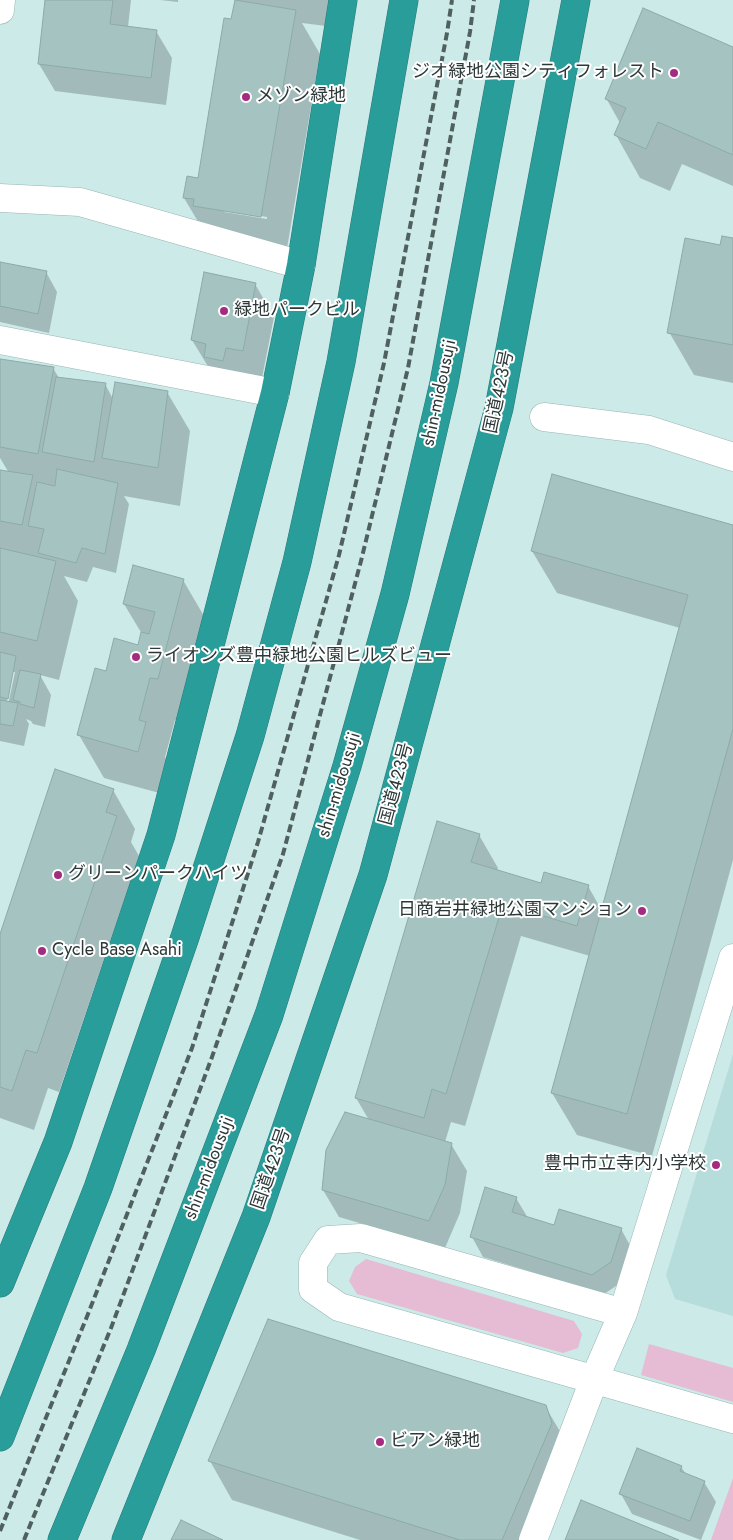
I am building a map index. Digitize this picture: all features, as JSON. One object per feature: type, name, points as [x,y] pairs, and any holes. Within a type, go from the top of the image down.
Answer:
[{"type":"highway","points":[[0,1283],[58,1142],[161,835],[275,393],[301,265],[343,0]]},
{"type":"highway","points":[[0,1437],[98,1188],[185,937],[250,736],[297,562],[341,362],[404,0]]},
{"type":"highway","name":"shin-midousuji","points":[[62,1540],[141,1350],[269,1015],[347,766],[395,594],[444,384],[515,0]]},
{"type":"highway","name":"国道423号","points":[[126,1540],[256,1217],[373,875],[499,408],[576,0]]},
{"type":"street","points":[[0,10],[1,0]]},
{"type":"street","points":[[0,198],[80,202],[301,265]]},
{"type":"street","points":[[0,340],[275,393]]},
{"type":"street","points":[[544,417],[649,430],[733,458]]},
{"type":"street","points":[[533,1540],[594,1380],[623,1313],[733,958]]},
{"type":"street","points":[[623,1313],[361,1238],[328,1240],[313,1264],[313,1289],[339,1307],[733,1419]]},
{"type":"shaded area","name":"豊中市立寺内小学校","points":[[733,1054],[733,1316],[675,1299],[666,1275]]},
{"type":"shaded area","points":[[366,1259],[574,1321],[582,1334],[578,1348],[563,1353],[357,1294],[349,1281],[355,1267]]},
{"type":"shaded area","points":[[649,1344],[733,1368],[733,1402],[641,1375]]},
{"type":"shaded area","points":[[733,1478],[733,1540],[711,1540]]},
{"type":"building","points":[[45,0],[113,0],[110,24],[157,30],[151,78],[38,64]]},
{"type":"building","name":"メゾン緑地","points":[[235,0],[296,10],[261,217],[193,206],[194,199],[183,198],[187,176],[198,178],[224,18],[231,19]]},
{"type":"building","name":"ジオ緑地公園シティフォレスト","points":[[643,8],[733,47],[733,155],[658,122],[646,149],[614,135],[626,108],[605,99]]},
{"type":"building","points":[[722,236],[733,238],[733,345],[667,333],[685,238],[720,245]]},
{"type":"building","points":[[0,262],[47,271],[38,314],[0,306]]},
{"type":"building","name":"緑地パークビル","points":[[204,272],[256,283],[243,351],[226,348],[223,361],[204,357],[206,344],[191,340]]},
{"type":"building","points":[[0,359],[54,367],[38,454],[0,447]]},
{"type":"building","points":[[56,377],[106,383],[94,462],[42,452]]},
{"type":"building","points":[[115,382],[168,391],[158,468],[102,458]]},
{"type":"building","points":[[57,469],[118,483],[105,554],[82,548],[76,563],[38,553],[44,529],[28,526],[37,482],[55,486]]},
{"type":"building","points":[[0,470],[33,475],[22,525],[0,521]]},
{"type":"building","name":"日商岩井緑地公園マンション","points":[[552,474],[733,525],[733,729],[627,1114],[551,1093],[688,595],[531,551]]},
{"type":"building","points":[[0,548],[56,561],[37,641],[0,632]]},
{"type":"building","name":"ライオンズ豊中緑地公園ヒルズビュー","points":[[133,565],[184,579],[158,679],[150,678],[139,720],[146,722],[138,752],[77,735],[95,668],[106,671],[114,638],[138,645],[141,632],[149,634],[155,612],[123,604]]},
{"type":"building","points":[[0,652],[16,656],[8,699],[0,697]]},
{"type":"building","points":[[20,670],[41,674],[34,708],[13,700]]},
{"type":"building","points":[[0,700],[18,703],[13,726],[0,724]]},
{"type":"building","name":"グリーンパークハイツ","points":[[55,769],[114,789],[106,812],[117,816],[37,1053],[26,1050],[12,1091],[0,1087],[0,934]]},
{"type":"building","points":[[437,821],[480,834],[471,862],[541,883],[544,872],[589,885],[577,926],[503,904],[446,1094],[432,1089],[424,1118],[355,1098]]},
{"type":"building","points":[[345,1112],[452,1143],[445,1185],[429,1221],[322,1190],[326,1150]]},
{"type":"building","points":[[485,1187],[517,1197],[512,1212],[554,1225],[559,1209],[622,1228],[611,1262],[592,1275],[470,1237]]},
{"type":"building","name":"ビアン緑地","points":[[268,1319],[546,1405],[552,1423],[502,1540],[460,1540],[208,1461]]},
{"type":"building","points":[[637,1448],[682,1466],[680,1471],[705,1481],[690,1521],[619,1494]]},
{"type":"building","points":[[581,1500],[679,1540],[565,1540]]},
{"type":"building","points":[[181,1520],[223,1540],[171,1540]]},
{"type":"railway","points":[[0,1531],[88,1314],[192,1048],[258,842],[339,555],[384,363],[452,0]]},
{"type":"railway","points":[[24,1540],[111,1328],[212,1057],[283,854],[361,561],[408,368],[470,32],[474,0]]},
{"type":"place","name":"ジオ緑地公園シティフォレスト","points":[[674,73]]},
{"type":"place","name":"メゾン緑地","points":[[246,97]]},
{"type":"place","name":"緑地パークビル","points":[[224,311]]},
{"type":"place","name":"ライオンズ豊中緑地公園ヒルズビュー","points":[[136,657]]},
{"type":"place","name":"グリーンパークハイツ","points":[[58,875]]},
{"type":"place","name":"日商岩井緑地公園マンション","points":[[642,911]]},
{"type":"place","name":"Cycle Base Asahi","points":[[42,951]]},
{"type":"place","name":"豊中市立寺内小学校","points":[[716,1165]]},
{"type":"place","name":"ビアン緑地","points":[[380,1442]]}]
